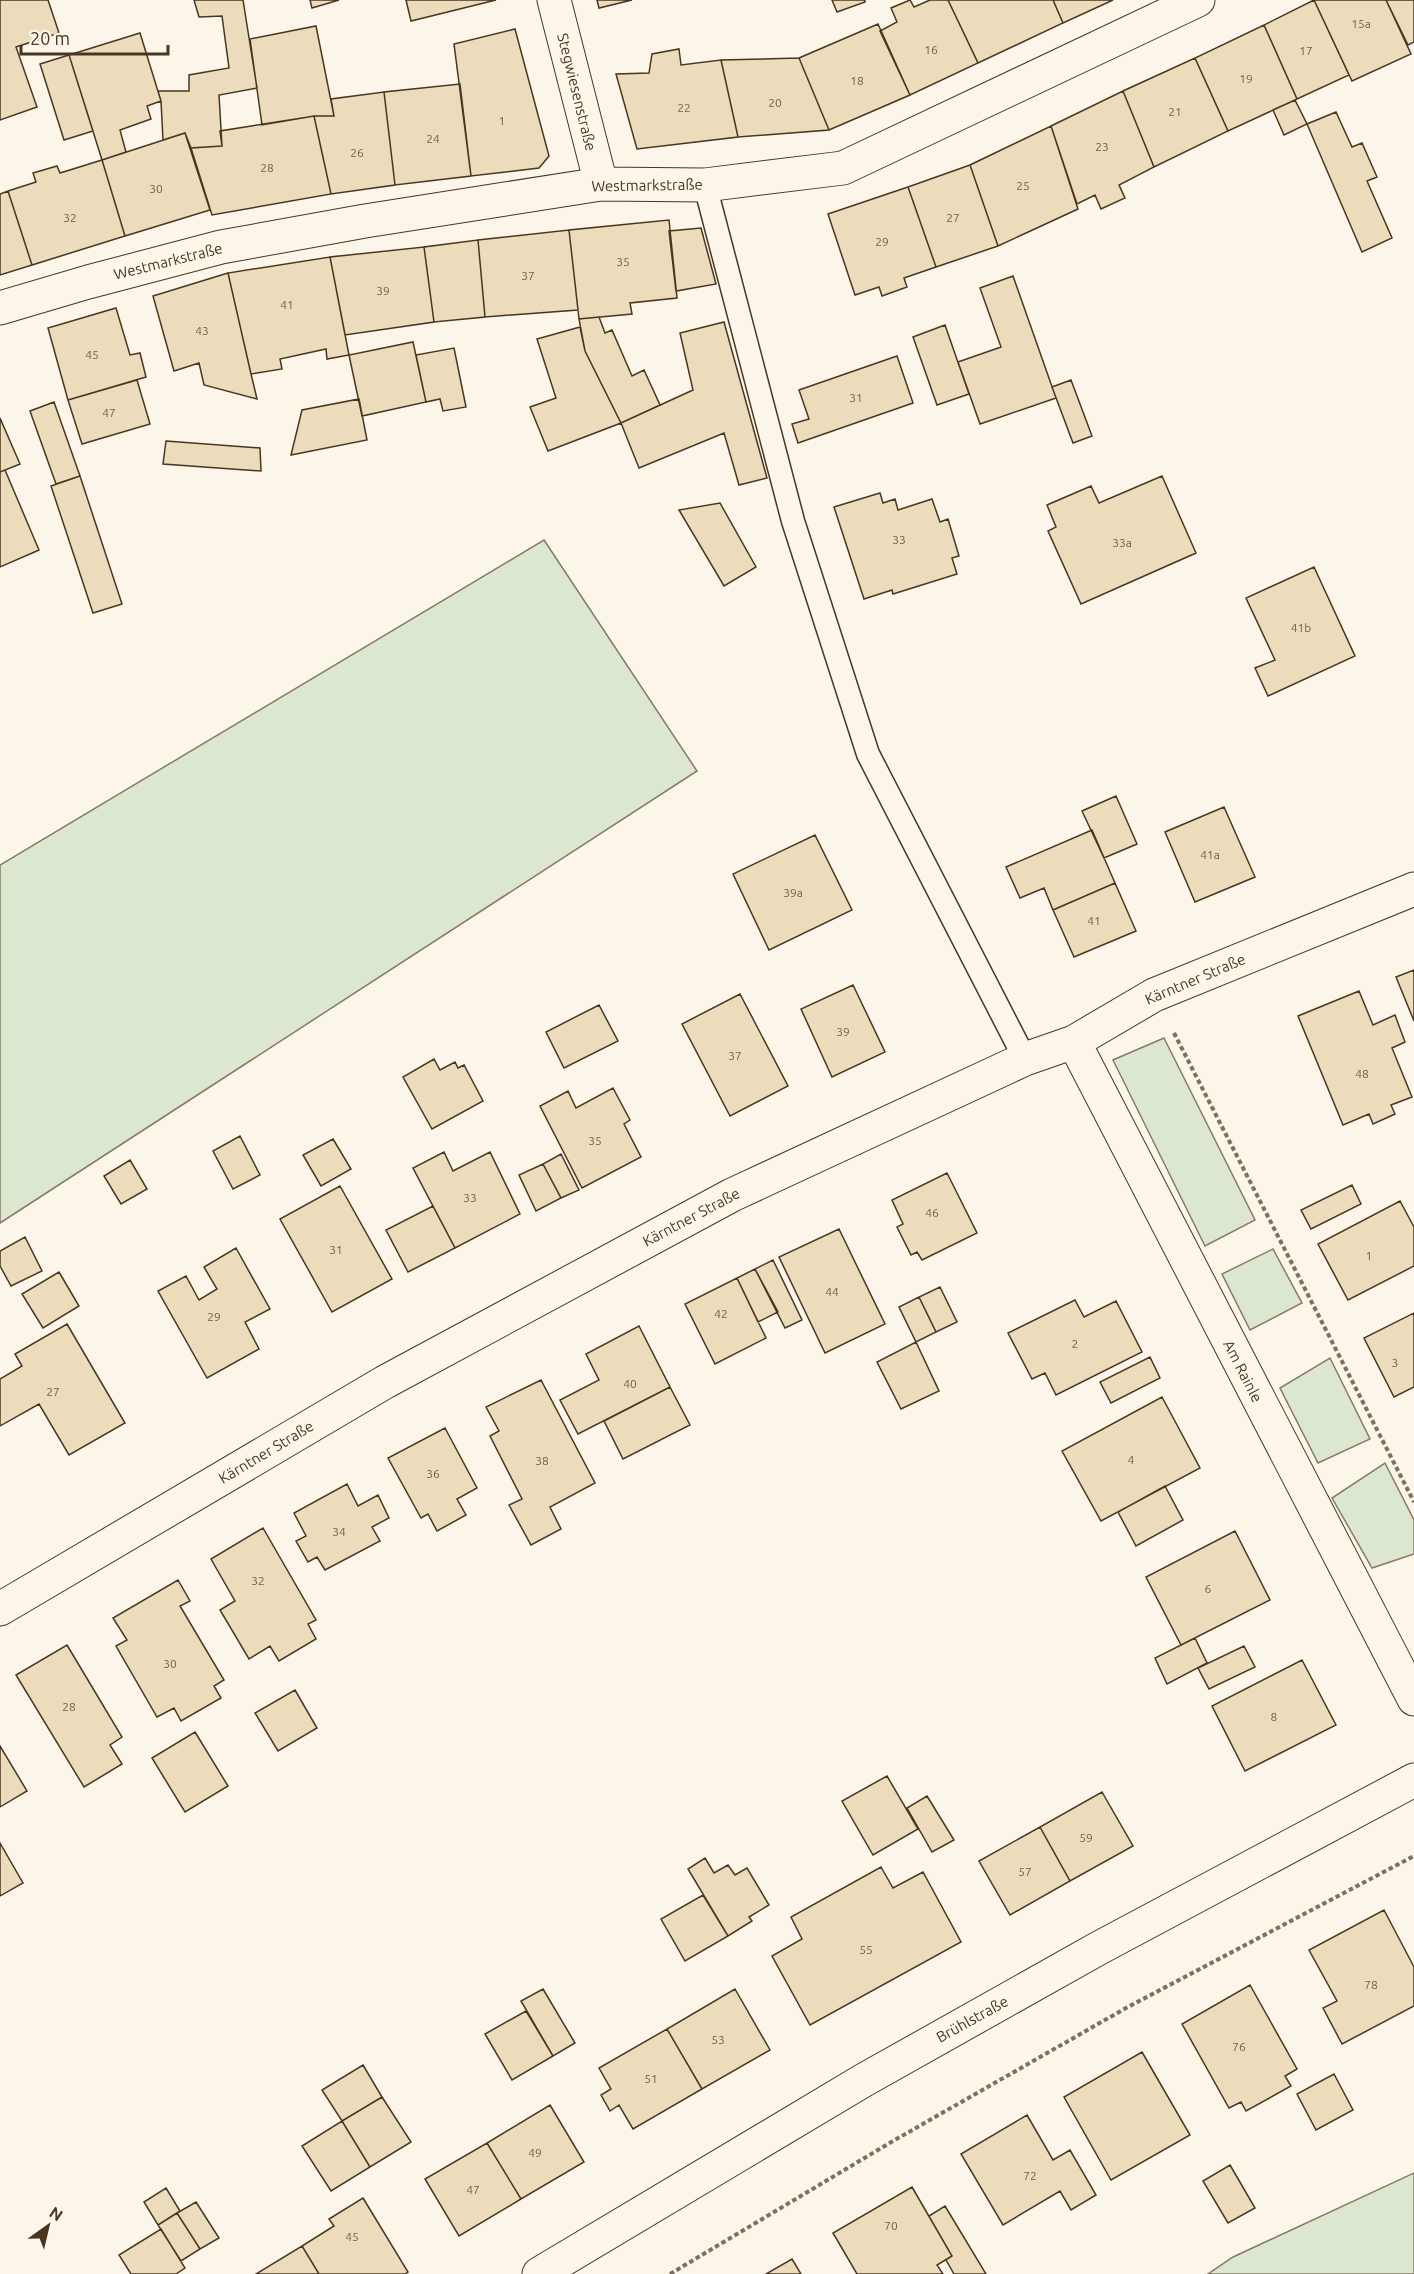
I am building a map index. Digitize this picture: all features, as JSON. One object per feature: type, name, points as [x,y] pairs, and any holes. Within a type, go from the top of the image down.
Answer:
[{"type":"street","name":"Stegwiesenstraße","points":[[554,0],[601,184]]},
{"type":"street","name":"Westmarkstraße","points":[[0,308],[221,247],[364,221],[601,184],[705,184],[843,168],[1198,0]]},
{"type":"street","name":"Kärntner Straße","points":[[0,1609],[385,1382],[721,1201],[1025,1059],[1074,1042],[1154,995],[1414,889]]},
{"type":"street","name":"Am Rainle","points":[[1074,1042],[1414,1699]]},
{"type":"street","name":"Brühlstraße","points":[[539,2274],[884,2069],[1099,1948],[1414,1780]]},
{"type":"lane","points":[[705,184],[793,521],[868,754],[1025,1059]]},
{"type":"path","points":[[1154,995],[1414,1502]]},
{"type":"path","points":[[670,2274],[893,2141],[1126,2008],[1414,1856]]},
{"type":"green space","points":[[544,540],[697,771],[0,1223],[0,865]]},
{"type":"green space","points":[[1164,1038],[1255,1220],[1205,1246],[1113,1060]]},
{"type":"green space","points":[[1273,1249],[1302,1303],[1250,1330],[1222,1274]]},
{"type":"green space","points":[[1330,1358],[1370,1439],[1318,1463],[1280,1388]]},
{"type":"green space","points":[[1385,1463],[1414,1520],[1414,1554],[1372,1568],[1332,1498]]},
{"type":"green space","points":[[1414,2173],[1414,2274],[1208,2274],[1233,2257]]},
{"type":"building","points":[[0,0],[48,0],[59,33],[16,47],[37,107],[0,120]]},
{"type":"building","points":[[194,0],[243,0],[257,88],[219,95],[222,146],[191,148],[185,133],[163,140],[161,101],[158,91],[189,91],[189,75],[229,68],[222,16],[199,17]]},
{"type":"building","points":[[310,0],[339,0],[312,8]]},
{"type":"building","points":[[406,0],[496,0],[411,21]]},
{"type":"building","points":[[597,0],[632,0],[599,8]]},
{"type":"building","points":[[832,0],[865,0],[865,2],[837,12]]},
{"type":"building","points":[[910,0],[914,7],[930,0],[948,0],[978,63],[910,95],[880,31],[897,22],[891,8]]},
{"type":"building","points":[[948,0],[1053,0],[1063,23],[978,63]]},
{"type":"building","points":[[1053,0],[1113,0],[1063,23]]},
{"type":"building","points":[[1314,0],[1386,0],[1411,54],[1352,81]]},
{"type":"building","points":[[1314,0],[1349,75],[1297,99],[1264,25]]},
{"type":"building","points":[[1386,0],[1414,0],[1414,42],[1408,45]]},
{"type":"building","points":[[878,24],[910,95],[829,130],[799,58]]},
{"type":"building","points":[[1264,25],[1297,99],[1228,131],[1195,58]]},
{"type":"building","points":[[316,26],[334,116],[314,116],[262,125],[250,39]]},
{"type":"building","points":[[515,29],[549,156],[539,168],[471,176],[454,44]]},
{"type":"building","points":[[140,33],[161,101],[147,106],[151,119],[120,130],[126,152],[102,160],[69,55]]},
{"type":"building","points":[[679,49],[681,65],[721,60],[738,137],[637,149],[616,74],[649,73],[652,54]]},
{"type":"building","points":[[69,55],[93,131],[64,140],[40,64]]},
{"type":"building","points":[[799,58],[829,130],[738,137],[721,60]]},
{"type":"building","points":[[1195,58],[1228,131],[1154,167],[1123,91]]},
{"type":"building","points":[[460,84],[471,176],[395,185],[384,92]]},
{"type":"building","points":[[1123,91],[1154,167],[1119,185],[1125,198],[1101,209],[1095,195],[1077,204],[1051,126]]},
{"type":"building","points":[[384,92],[395,185],[331,194],[314,116],[334,116],[331,99]]},
{"type":"building","points":[[1295,100],[1307,124],[1284,135],[1273,110]]},
{"type":"building","points":[[1336,112],[1352,147],[1362,143],[1377,177],[1367,181],[1392,238],[1362,252],[1307,124]]},
{"type":"building","points":[[314,116],[331,194],[212,215],[191,148],[222,146],[220,131]]},
{"type":"building","points":[[1051,126],[1078,209],[998,246],[970,165]]},
{"type":"building","points":[[185,133],[210,210],[125,236],[102,160]]},
{"type":"building","points":[[102,160],[125,236],[32,265],[8,191],[36,182],[33,173],[57,166],[60,173]]},
{"type":"building","points":[[970,165],[998,246],[936,267],[908,187]]},
{"type":"building","points":[[908,187],[936,267],[904,278],[907,287],[882,296],[879,287],[855,295],[828,214]]},
{"type":"building","points":[[8,191],[32,265],[0,275],[0,194]]},
{"type":"building","points":[[669,220],[677,298],[630,303],[632,314],[579,319],[569,230]]},
{"type":"building","points":[[701,228],[716,284],[676,291],[669,231]]},
{"type":"building","points":[[569,230],[578,310],[485,317],[478,240]]},
{"type":"building","points":[[478,240],[485,317],[434,322],[424,247]]},
{"type":"building","points":[[424,247],[434,322],[345,335],[330,257]]},
{"type":"building","points":[[330,257],[349,355],[327,359],[326,349],[280,359],[282,369],[251,374],[228,273]]},
{"type":"building","points":[[228,273],[257,399],[204,385],[199,363],[174,371],[153,296]]},
{"type":"building","points":[[1013,276],[1056,398],[980,424],[958,362],[1001,347],[980,288]]},
{"type":"building","points":[[116,308],[130,355],[140,353],[146,377],[68,400],[48,328]]},
{"type":"building","points":[[599,317],[605,333],[612,330],[632,376],[644,370],[660,405],[621,423],[585,351],[579,319]]},
{"type":"building","points":[[724,322],[767,478],[739,485],[724,433],[639,468],[621,423],[693,390],[680,333]]},
{"type":"building","points":[[945,325],[969,394],[937,405],[913,337]]},
{"type":"building","points":[[580,327],[585,351],[621,423],[548,451],[530,407],[556,398],[537,339]]},
{"type":"building","points":[[413,342],[426,402],[362,416],[349,355]]},
{"type":"building","points":[[454,348],[466,407],[443,411],[440,399],[426,402],[416,355]]},
{"type":"building","points":[[897,356],[913,403],[798,443],[792,424],[809,419],[799,390]]},
{"type":"building","points":[[137,380],[150,424],[82,444],[68,400]]},
{"type":"building","points":[[1071,380],[1092,436],[1073,443],[1052,387]]},
{"type":"building","points":[[359,399],[367,440],[291,455],[302,410]]},
{"type":"building","points":[[54,402],[80,476],[56,484],[30,411]]},
{"type":"building","points":[[0,418],[20,464],[0,472]]},
{"type":"building","points":[[166,441],[260,448],[261,471],[163,464]]},
{"type":"building","points":[[5,470],[39,550],[0,567],[0,472]]},
{"type":"building","points":[[80,476],[122,604],[93,613],[51,486]]},
{"type":"building","points":[[1162,476],[1196,553],[1081,604],[1048,531],[1056,527],[1047,505],[1091,486],[1099,503]]},
{"type":"building","points":[[880,493],[883,503],[895,499],[898,510],[932,499],[940,522],[948,519],[959,556],[952,558],[957,574],[893,594],[892,590],[864,599],[834,507]]},
{"type":"building","points":[[720,503],[756,567],[724,586],[679,510]]},
{"type":"building","points":[[1314,567],[1355,656],[1268,696],[1255,668],[1275,660],[1246,598]]},
{"type":"building","points":[[1116,796],[1137,844],[1104,858],[1082,811]]},
{"type":"building","points":[[1224,807],[1255,877],[1195,902],[1165,832]]},
{"type":"building","points":[[1092,830],[1115,883],[1053,910],[1044,888],[1020,898],[1006,867]]},
{"type":"building","points":[[815,835],[852,910],[769,950],[733,874]]},
{"type":"building","points":[[1115,883],[1136,931],[1074,957],[1053,910]]},
{"type":"building","points":[[1414,970],[1414,1021],[1396,977]]},
{"type":"building","points":[[853,985],[885,1052],[832,1077],[801,1009]]},
{"type":"building","points":[[1359,991],[1373,1025],[1395,1015],[1405,1042],[1392,1048],[1412,1097],[1391,1105],[1395,1114],[1373,1124],[1369,1114],[1343,1125],[1298,1016]]},
{"type":"building","points":[[740,994],[788,1086],[730,1116],[682,1024]]},
{"type":"building","points":[[599,1005],[618,1041],[564,1068],[546,1032]]},
{"type":"building","points":[[434,1059],[440,1070],[455,1062],[458,1068],[464,1065],[483,1101],[432,1129],[403,1077]]},
{"type":"building","points":[[613,1088],[630,1120],[624,1124],[641,1157],[582,1188],[540,1106],[568,1091],[576,1108]]},
{"type":"building","points":[[240,1136],[260,1175],[233,1189],[213,1151]]},
{"type":"building","points":[[333,1139],[351,1169],[321,1186],[303,1155]]},
{"type":"building","points":[[444,1152],[453,1171],[490,1152],[520,1214],[455,1248],[413,1168]]},
{"type":"building","points":[[561,1154],[579,1190],[561,1198],[543,1164]]},
{"type":"building","points":[[130,1160],[147,1189],[121,1204],[104,1176]]},
{"type":"building","points":[[543,1164],[561,1198],[536,1211],[519,1175]]},
{"type":"building","points":[[947,1173],[977,1233],[922,1260],[917,1252],[911,1255],[897,1227],[903,1224],[892,1200]]},
{"type":"building","points":[[1352,1185],[1361,1204],[1311,1229],[1301,1210]]},
{"type":"building","points":[[340,1186],[392,1279],[332,1312],[280,1219]]},
{"type":"building","points":[[1400,1201],[1414,1227],[1414,1266],[1348,1300],[1318,1244]]},
{"type":"building","points":[[433,1206],[455,1248],[408,1272],[386,1230]]},
{"type":"building","points":[[839,1229],[885,1324],[825,1353],[779,1257]]},
{"type":"building","points":[[25,1237],[42,1271],[11,1286],[0,1266],[0,1251]]},
{"type":"building","points":[[236,1248],[270,1309],[245,1322],[259,1349],[207,1378],[158,1291],[186,1276],[199,1300],[217,1289],[204,1267]]},
{"type":"building","points":[[773,1260],[802,1320],[785,1328],[755,1269]]},
{"type":"building","points":[[755,1269],[778,1312],[758,1322],[737,1278]]},
{"type":"building","points":[[59,1272],[79,1306],[43,1328],[22,1294]]},
{"type":"building","points":[[737,1278],[766,1338],[715,1364],[685,1304]]},
{"type":"building","points":[[940,1287],[957,1322],[936,1332],[919,1297]]},
{"type":"building","points":[[919,1297],[936,1332],[916,1342],[899,1307]]},
{"type":"building","points":[[1075,1300],[1084,1317],[1116,1301],[1142,1352],[1056,1395],[1045,1373],[1032,1379],[1008,1333]]},
{"type":"building","points":[[1414,1313],[1414,1387],[1394,1397],[1364,1338]]},
{"type":"building","points":[[67,1324],[125,1423],[69,1455],[39,1404],[0,1426],[0,1379],[22,1366],[15,1354]]},
{"type":"building","points":[[639,1326],[670,1387],[578,1434],[560,1400],[599,1380],[586,1354]]},
{"type":"building","points":[[916,1342],[939,1391],[901,1409],[877,1362]]},
{"type":"building","points":[[1150,1357],[1160,1378],[1111,1403],[1100,1382]]},
{"type":"building","points":[[541,1380],[595,1483],[550,1507],[561,1529],[531,1545],[509,1505],[522,1499],[490,1436],[499,1431],[486,1407]]},
{"type":"building","points":[[670,1387],[690,1425],[623,1459],[604,1421]]},
{"type":"building","points":[[1162,1397],[1200,1468],[1101,1521],[1062,1451]]},
{"type":"building","points":[[445,1428],[477,1488],[457,1499],[466,1515],[437,1531],[428,1514],[421,1518],[388,1458]]},
{"type":"building","points":[[347,1484],[358,1506],[378,1495],[389,1518],[372,1527],[380,1541],[325,1570],[317,1557],[308,1562],[296,1541],[306,1536],[294,1513]]},
{"type":"building","points":[[1165,1486],[1183,1520],[1136,1546],[1118,1512]]},
{"type":"building","points":[[263,1528],[316,1620],[308,1624],[316,1639],[279,1661],[270,1646],[249,1659],[220,1610],[235,1601],[211,1559]]},
{"type":"building","points":[[1235,1531],[1270,1600],[1181,1645],[1146,1577]]},
{"type":"building","points":[[178,1580],[190,1601],[180,1606],[224,1680],[214,1686],[221,1698],[181,1721],[174,1708],[157,1717],[116,1646],[127,1640],[113,1618]]},
{"type":"building","points":[[1195,1638],[1207,1663],[1167,1684],[1155,1658]]},
{"type":"building","points":[[67,1645],[122,1737],[110,1745],[122,1764],[84,1787],[16,1675]]},
{"type":"building","points":[[1244,1646],[1255,1667],[1209,1689],[1198,1668]]},
{"type":"building","points":[[1302,1660],[1336,1725],[1245,1771],[1212,1706]]},
{"type":"building","points":[[295,1690],[317,1728],[278,1751],[255,1713]]},
{"type":"building","points":[[195,1732],[228,1786],[185,1812],[152,1758]]},
{"type":"building","points":[[0,1746],[27,1791],[0,1807]]},
{"type":"building","points":[[887,1776],[918,1829],[873,1855],[842,1801]]},
{"type":"building","points":[[1102,1792],[1133,1846],[1070,1881],[1040,1827]]},
{"type":"building","points":[[927,1796],[954,1840],[932,1852],[907,1808]]},
{"type":"building","points":[[1040,1827],[1070,1881],[1010,1915],[979,1861]]},
{"type":"building","points":[[0,1843],[23,1883],[0,1896]]},
{"type":"building","points":[[705,1858],[714,1873],[728,1865],[735,1875],[747,1868],[769,1905],[749,1917],[752,1921],[728,1936],[688,1869]]},
{"type":"building","points":[[881,1867],[893,1888],[923,1872],[961,1942],[810,2025],[772,1956],[802,1939],[791,1917]]},
{"type":"building","points":[[703,1895],[728,1936],[685,1961],[661,1919]]},
{"type":"building","points":[[1384,1910],[1414,1967],[1414,2006],[1342,2044],[1323,2008],[1337,2001],[1309,1950]]},
{"type":"building","points":[[1250,1985],[1297,2069],[1285,2076],[1291,2086],[1246,2111],[1241,2102],[1229,2108],[1182,2024]]},
{"type":"building","points":[[543,1989],[575,2043],[553,2056],[521,2001]]},
{"type":"building","points":[[735,1989],[770,2050],[702,2089],[667,2029]]},
{"type":"building","points":[[526,2011],[553,2056],[512,2080],[485,2034]]},
{"type":"building","points":[[667,2029],[702,2089],[633,2129],[619,2105],[610,2111],[601,2095],[611,2089],[599,2068]]},
{"type":"building","points":[[1142,2052],[1190,2135],[1111,2180],[1064,2097]]},
{"type":"building","points":[[363,2065],[382,2097],[342,2121],[322,2090]]},
{"type":"building","points":[[1334,2074],[1353,2110],[1316,2130],[1297,2094]]},
{"type":"building","points":[[382,2097],[411,2142],[370,2167],[342,2121]]},
{"type":"building","points":[[550,2105],[584,2162],[521,2199],[487,2143]]},
{"type":"building","points":[[1027,2115],[1053,2160],[1070,2150],[1096,2195],[1071,2210],[1060,2191],[1003,2225],[961,2154]]},
{"type":"building","points":[[342,2121],[370,2167],[331,2191],[302,2146]]},
{"type":"building","points":[[487,2143],[521,2199],[459,2236],[425,2179]]},
{"type":"building","points":[[1230,2165],[1255,2208],[1228,2223],[1203,2181]]},
{"type":"building","points":[[912,2187],[952,2256],[937,2265],[943,2274],[857,2274],[833,2233]]},
{"type":"building","points":[[166,2188],[180,2211],[158,2225],[144,2202]]},
{"type":"building","points":[[363,2198],[408,2272],[405,2274],[319,2274],[302,2246],[334,2226],[329,2219]]},
{"type":"building","points":[[196,2202],[219,2238],[200,2249],[177,2213]]},
{"type":"building","points":[[945,2206],[986,2274],[954,2274],[946,2260],[952,2256],[929,2216]]},
{"type":"building","points":[[177,2213],[200,2249],[181,2261],[158,2225]]},
{"type":"building","points":[[161,2229],[185,2268],[176,2274],[131,2274],[119,2255]]},
{"type":"building","points":[[302,2246],[319,2274],[256,2274]]},
{"type":"building","points":[[792,2259],[801,2274],[766,2274]]}]
